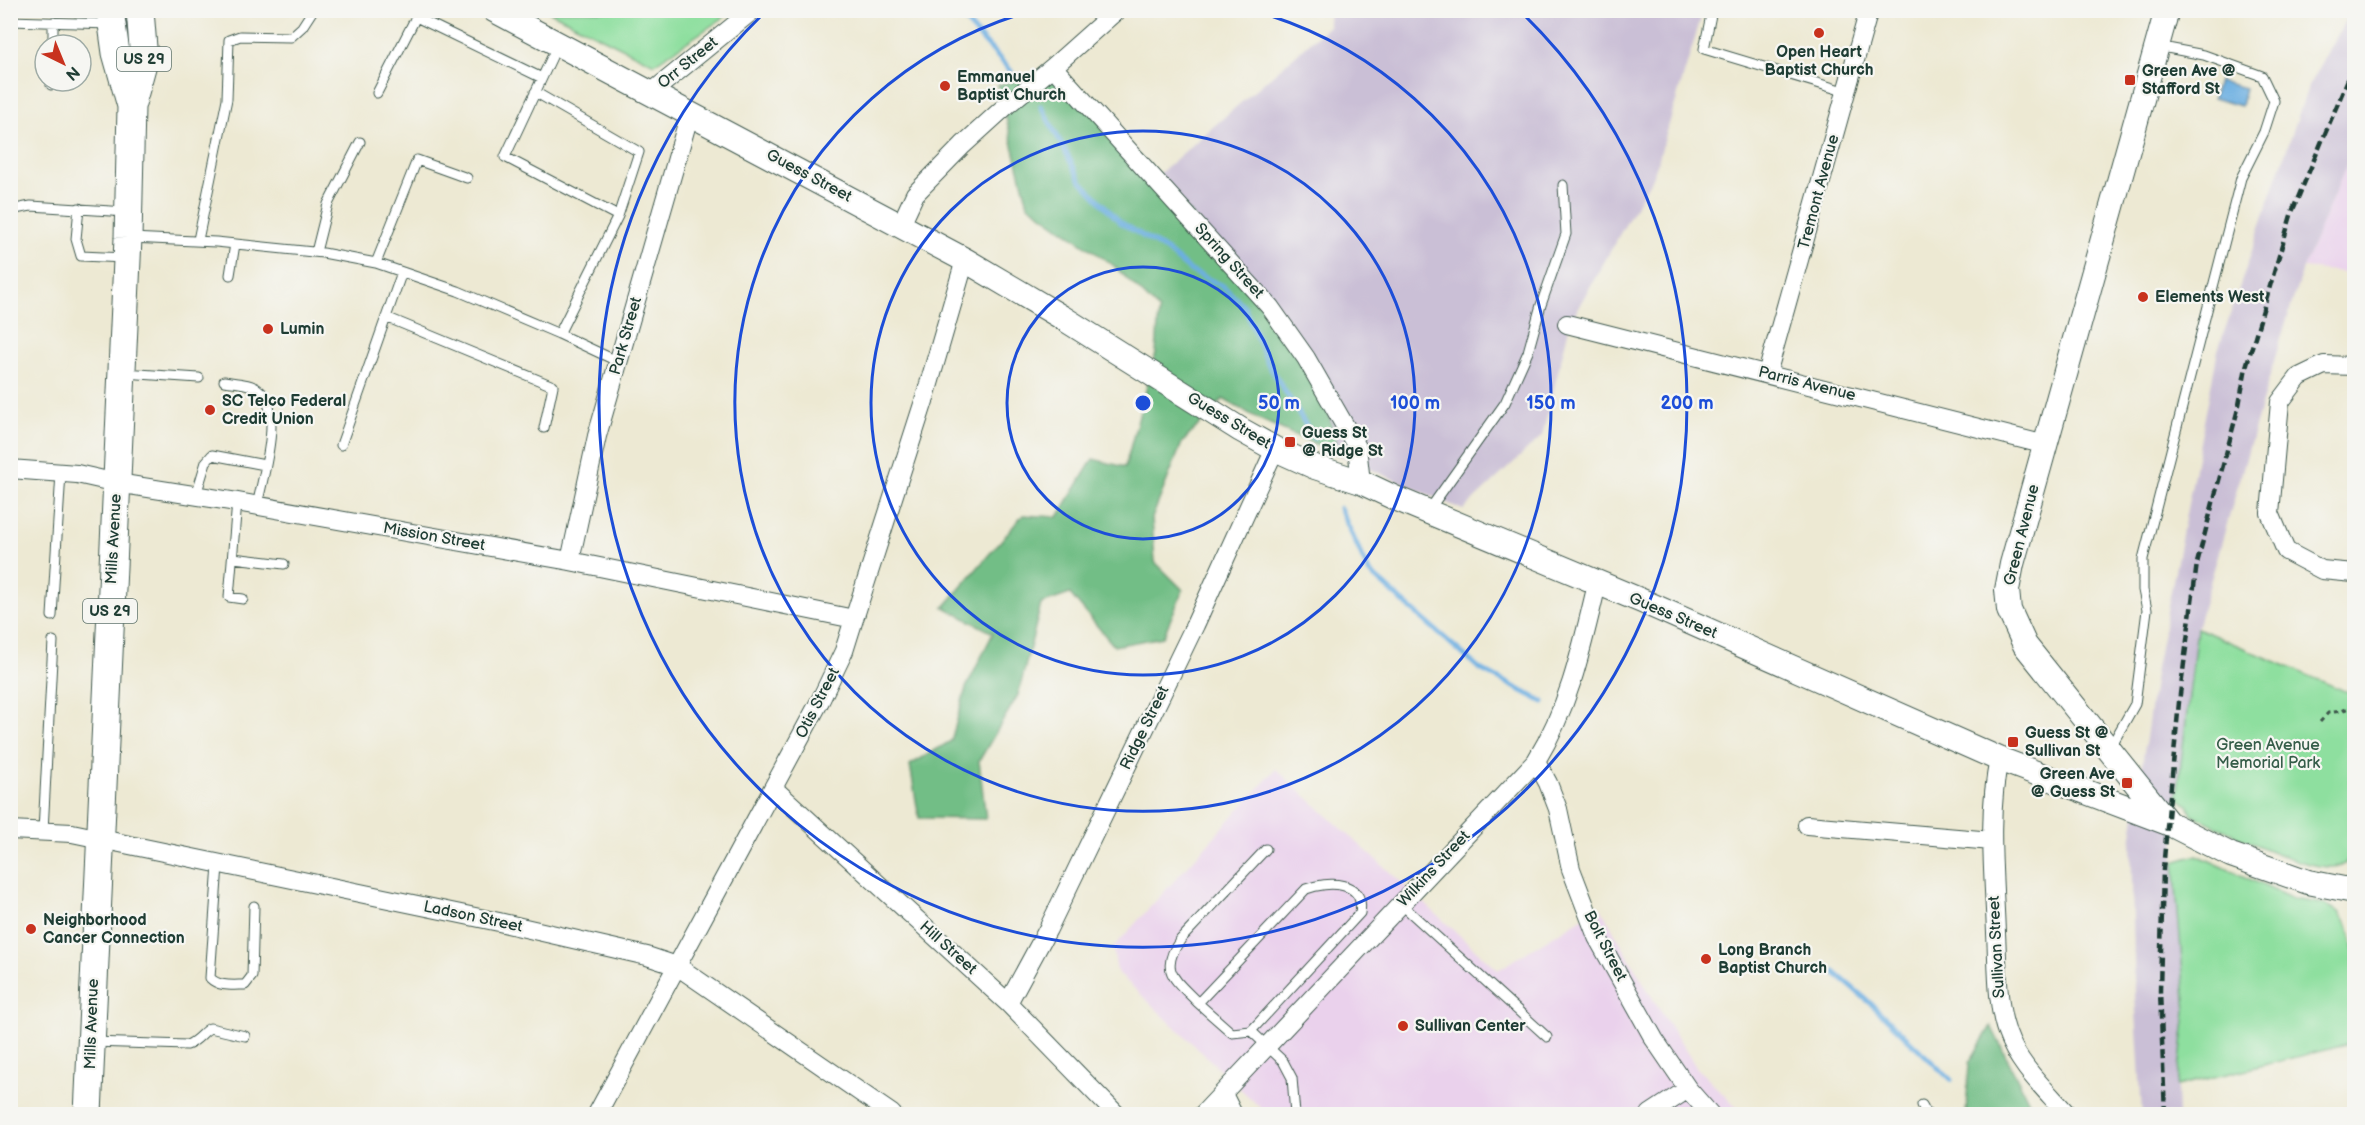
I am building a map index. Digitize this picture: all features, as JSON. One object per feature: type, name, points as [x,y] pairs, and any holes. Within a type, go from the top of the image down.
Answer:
[{"type":"main road","name":"Mills Avenue","points":[[88,1114],[128,236],[131,107],[144,60],[140,10]]},
{"type":"main road","name":"Mills Avenue","points":[[111,17],[116,53],[131,107]]},
{"type":"street","name":"Guess Street","points":[[494,10],[901,224],[1063,318],[1240,430],[1275,449],[1315,467],[1361,482],[1428,512],[1557,564],[1596,584],[1642,601],[1999,759],[2168,823]]},
{"type":"street","name":"Orr Street","points":[[651,93],[753,10]]},
{"type":"street","points":[[901,224],[915,194],[1007,105],[1117,10]]},
{"type":"street","name":"Tremont Avenue","points":[[1767,374],[1869,10]]},
{"type":"street","name":"Green Avenue","points":[[2167,10],[2012,564],[2007,591],[2009,610],[2025,645],[2168,823],[2231,855],[2308,882],[2355,891]]},
{"type":"street","name":"Spring Street","points":[[1053,67],[1270,307],[1306,358],[1357,447],[1361,482]]},
{"type":"street","name":"Park Street","points":[[570,561],[597,436],[690,113]]},
{"type":"street","name":"Otis Street","points":[[597,1114],[773,788],[844,651],[891,498],[924,401],[965,260]]},
{"type":"street","name":"Parris Avenue","points":[[1567,324],[2046,445]]},
{"type":"street","points":[[2355,366],[2325,365],[2298,377],[2280,402],[2270,513],[2286,551],[2322,570],[2355,573]]},
{"type":"street","name":"Ridge Street","points":[[1008,1003],[1048,929],[1195,625],[1275,449]]},
{"type":"street","name":"Mission Street","points":[[10,470],[62,472],[87,476],[570,561],[854,620]]},
{"type":"street","name":"Wilkins Street","points":[[1203,1114],[1536,761],[1551,735],[1571,688],[1596,584]]},
{"type":"street","name":"Sullivan Street","points":[[1999,759],[1993,788],[1992,841],[2000,1006],[2008,1035],[2022,1061],[2067,1114]]},
{"type":"street","name":"Bolt Street","points":[[1536,761],[1558,809],[1571,869],[1597,937],[1654,1039],[1688,1089],[1710,1114]]},
{"type":"street","name":"Hill Street","points":[[773,788],[1008,1003],[1116,1114]]},
{"type":"street","points":[[1807,825],[1992,841]]},
{"type":"street","name":"Ladson Street","points":[[10,830],[72,833],[499,922],[647,956],[677,966],[892,1114]]},
{"type":"street","points":[[1650,1114],[1688,1089]]},
{"type":"street","points":[[1222,1094],[1233,1114]]},
{"type":"lane","points":[[198,240],[227,99],[230,40],[240,36],[291,37],[302,27],[313,10]]},
{"type":"lane","points":[[1712,10],[1704,49],[1846,92]]},
{"type":"lane","points":[[10,21],[53,22],[111,17]]},
{"type":"lane","points":[[377,93],[416,17],[542,78]]},
{"type":"lane","points":[[53,22],[53,33]]},
{"type":"lane","points":[[558,44],[505,157],[618,216]]},
{"type":"lane","points":[[2109,750],[2135,704],[2147,610],[2143,590],[2143,560],[2241,178],[2264,132],[2274,101],[2262,76],[2204,55],[2157,46]]},
{"type":"lane","points":[[535,93],[639,153],[618,216],[559,334]]},
{"type":"lane","points":[[316,252],[328,204],[360,142]]},
{"type":"lane","points":[[376,263],[417,160],[467,178]]},
{"type":"lane","points":[[1428,512],[1505,403],[1528,352],[1541,305],[1566,234],[1563,185]]},
{"type":"lane","points":[[10,210],[31,207],[79,208],[128,236]]},
{"type":"lane","points":[[79,208],[76,239],[81,256],[128,236],[198,240],[316,252],[376,263],[458,291],[619,362]]},
{"type":"lane","points":[[230,274],[235,244]]},
{"type":"lane","points":[[341,445],[402,272]]},
{"type":"lane","points":[[386,317],[553,386],[543,428]]},
{"type":"lane","points":[[122,373],[199,378]]},
{"type":"lane","points":[[224,381],[250,385],[262,392],[271,409],[272,426],[257,506]]},
{"type":"lane","points":[[196,495],[206,462],[212,454],[265,465]]},
{"type":"lane","points":[[52,616],[62,472]]},
{"type":"lane","points":[[237,502],[229,597],[243,599]]},
{"type":"lane","points":[[233,558],[284,564]]},
{"type":"lane","points":[[43,831],[53,641]]},
{"type":"lane","points":[[1198,1003],[1306,889],[1322,883],[1350,888],[1358,895],[1362,905],[1360,913],[1251,1031],[1232,1033],[1198,1003],[1171,975],[1168,966],[1171,953],[1181,939],[1266,849]]},
{"type":"lane","points":[[218,865],[210,978],[221,985],[245,986],[252,976],[254,906]]},
{"type":"lane","points":[[1401,904],[1547,1037]]},
{"type":"lane","points":[[91,1042],[187,1045],[199,1039],[210,1028],[245,1036]]},
{"type":"lane","points":[[1251,1031],[1283,1060],[1292,1078],[1295,1114]]},
{"type":"lane","points":[[1922,1105],[1927,1114]]},
{"type":"path","points":[[2320,723],[2328,713],[2355,706]]},
{"type":"shaded area","points":[[1329,11],[1703,11],[1654,174],[1571,320],[1542,436],[1463,510],[1339,455],[1319,378],[1159,174],[1329,26]]},
{"type":"shaded area","points":[[2351,11],[2354,11],[2354,147],[2303,268],[2197,628],[2177,797],[2174,862],[2186,1012],[2177,1086],[2178,1114],[2142,1114],[2135,995],[2131,843],[2156,668],[2218,350],[2307,90]]},
{"type":"shaded area","points":[[2354,147],[2354,273],[2303,268]]},
{"type":"shaded area","points":[[1276,769],[1498,970],[1600,907],[1653,999],[1696,1067],[1743,1114],[1267,1114],[1117,972],[1113,948]]},
{"type":"green space","points":[[548,11],[725,11],[729,14],[654,64]]},
{"type":"green space","points":[[1049,74],[1159,174],[1319,378],[1339,455],[1257,418],[1223,399],[1182,443],[1152,518],[1155,562],[1183,590],[1163,637],[1114,646],[1070,594],[1041,604],[1018,695],[979,761],[986,819],[919,818],[910,765],[951,741],[966,688],[993,633],[944,607],[1023,515],[1058,517],[1093,459],[1125,467],[1156,353],[1159,310],[1113,265],[1028,205],[998,85]]},
{"type":"green space","name":"Green Avenue Memorial Park","points":[[2197,628],[2354,695],[2354,852],[2342,864],[2336,867],[2317,866],[2261,847],[2192,814],[2188,805],[2177,797]]},
{"type":"green space","points":[[2197,855],[2293,899],[2325,904],[2339,912],[2348,925],[2354,948],[2354,1043],[2177,1086],[2186,1012],[2174,862]]},
{"type":"green space","points":[[1991,1026],[2035,1114],[1966,1114],[1969,1063]]},
{"type":"water","points":[[2218,81],[2245,88],[2241,106],[2213,98]]},
{"type":"waterway","points":[[955,10],[1011,71]]},
{"type":"waterway","points":[[1041,106],[1081,181],[1120,222],[1167,251],[1191,271],[1223,286],[1244,306],[1268,364],[1314,438]]},
{"type":"waterway","points":[[1340,508],[1369,572],[1480,669],[1543,702]]},
{"type":"waterway","points":[[1834,972],[1951,1080]]},
{"type":"railway","points":[[2165,1114],[2160,991],[2163,869],[2179,702],[2197,563],[2239,405],[2246,367],[2292,212],[2354,65]]},
{"type":"place","name":"Open Heart Baptist Church","points":[[1819,33]]},
{"type":"place","name":"Green Ave @ Stafford St","points":[[2130,80]]},
{"type":"place","name":"Emmanuel Baptist Church","points":[[945,86]]},
{"type":"place","name":"Elements West","points":[[2143,297]]},
{"type":"place","name":"Lumin","points":[[268,329]]},
{"type":"place","name":"SC Telco Federal Credit Union","points":[[210,410]]},
{"type":"place","name":"Guess St @ Ridge St","points":[[1290,442]]},
{"type":"place","name":"Guess St @ Sullivan St","points":[[2013,742]]},
{"type":"place","name":"Green Ave @ Guess St","points":[[2127,783]]},
{"type":"place","name":"Neighborhood Cancer Connection","points":[[31,929]]},
{"type":"place","name":"Long Branch Baptist Church","points":[[1706,959]]},
{"type":"place","name":"Sullivan Center","points":[[1403,1026]]}]
